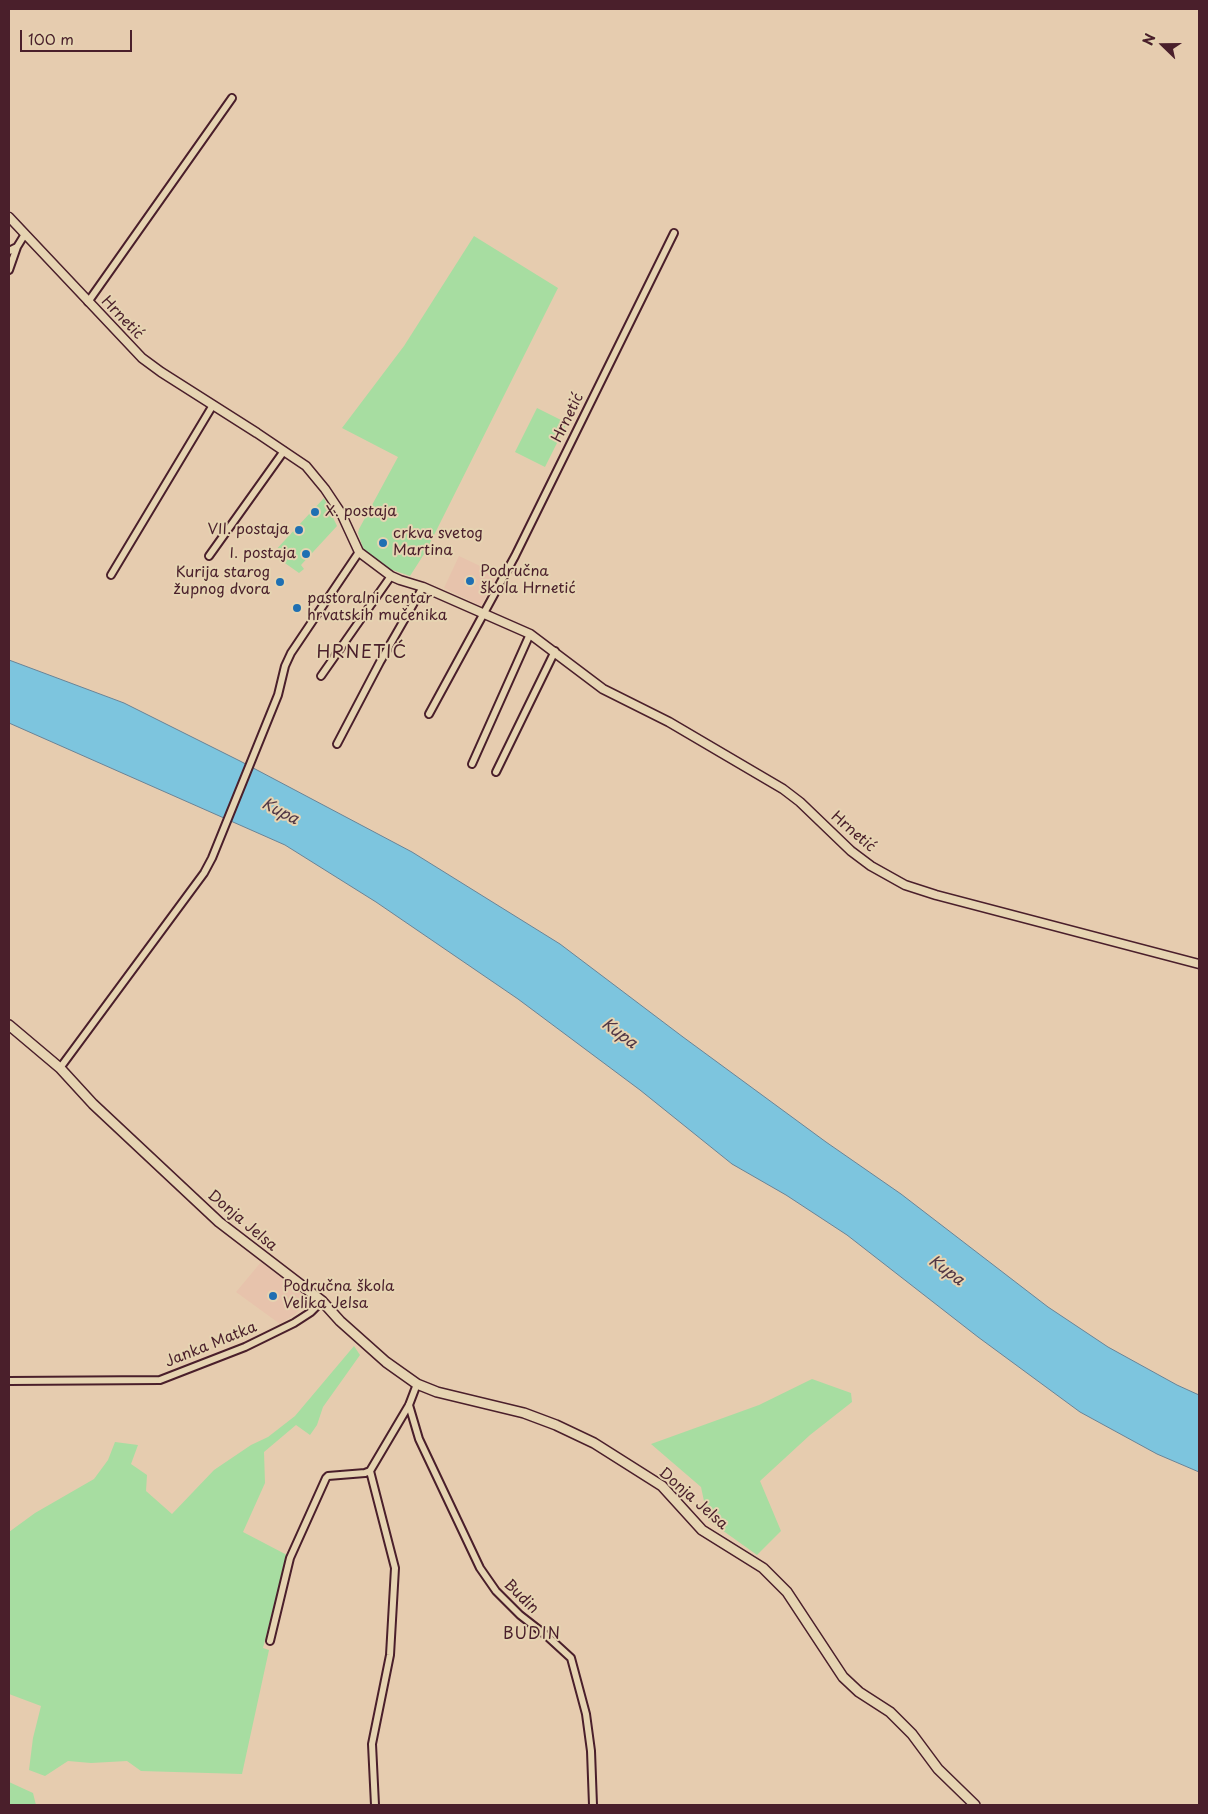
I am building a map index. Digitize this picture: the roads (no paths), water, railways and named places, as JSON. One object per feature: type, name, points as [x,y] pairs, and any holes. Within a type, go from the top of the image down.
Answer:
[{"type":"main road","name":"Donja Jelsa","points":[[9,1025],[60,1068],[93,1104],[219,1222],[322,1301],[340,1321],[386,1362],[417,1384],[437,1392],[524,1413],[556,1425],[594,1443],[662,1486],[702,1530],[763,1568],[781,1586],[810,1625],[843,1677],[859,1692],[890,1712],[912,1734],[938,1769],[975,1805]]},
{"type":"street","points":[[88,302],[232,98]]},
{"type":"street","name":"Hrnetić","points":[[9,217],[142,358],[306,466],[341,513],[359,552],[391,576],[483,612],[530,634],[603,689],[668,722],[783,789],[800,802],[851,851],[871,866],[905,885],[936,895],[1199,964]]},
{"type":"street","name":"Hrnetić","points":[[483,612],[490,604],[515,556],[674,233]]},
{"type":"street","points":[[9,270],[17,246],[25,234]]},
{"type":"street","points":[[9,251],[17,246]]},
{"type":"street","points":[[111,575],[213,405]]},
{"type":"street","points":[[209,556],[284,451]]},
{"type":"street","points":[[60,1068],[204,874],[268,723],[290,653],[359,552]]},
{"type":"street","points":[[321,676],[391,576]]},
{"type":"street","points":[[336,744],[423,587]]},
{"type":"street","points":[[429,714],[483,612]]},
{"type":"street","points":[[472,764],[530,634]]},
{"type":"street","points":[[496,772],[555,651]]},
{"type":"street","name":"Janka Matka","points":[[9,1382],[160,1380],[294,1324],[311,1312],[322,1301]]},
{"type":"street","points":[[270,1641],[290,1558],[326,1478],[328,1476],[370,1471],[408,1405],[417,1384]]},
{"type":"street","name":"Budin","points":[[408,1405],[419,1439],[480,1568],[496,1591],[520,1615],[571,1658],[586,1714],[591,1750],[593,1805]]},
{"type":"street","points":[[370,1471],[395,1568],[390,1655],[372,1744],[375,1805]]},
{"type":"water","name":"Kupa","points":[[9,660],[124,703],[240,761],[412,852],[560,944],[826,1142],[901,1194],[1048,1307],[1108,1347],[1199,1395],[1199,1472],[1157,1454],[1080,1412],[978,1337],[847,1235],[786,1195],[732,1164],[640,1090],[518,999],[376,902],[285,845],[9,723]]},
{"type":"place","name":"X. postaja","points":[[315,512]]},
{"type":"place","name":"VII. postaja","points":[[299,530]]},
{"type":"place","name":"crkva svetog Martina","points":[[383,543]]},
{"type":"place","name":"I. postaja","points":[[306,554]]},
{"type":"place","name":"Područna škola Hrnetić","points":[[470,581]]},
{"type":"place","name":"Kurija starog župnog dvora","points":[[280,582]]},
{"type":"place","name":"pastoralni centar hrvatskih mučenika","points":[[297,608]]},
{"type":"place","name":"Područna škola Velika Jelsa","points":[[273,1296]]},
{"type":"district","name":"HRNETIĆ","points":[[362,653]]},
{"type":"district","name":"BUDIN","points":[[532,1635]]}]
